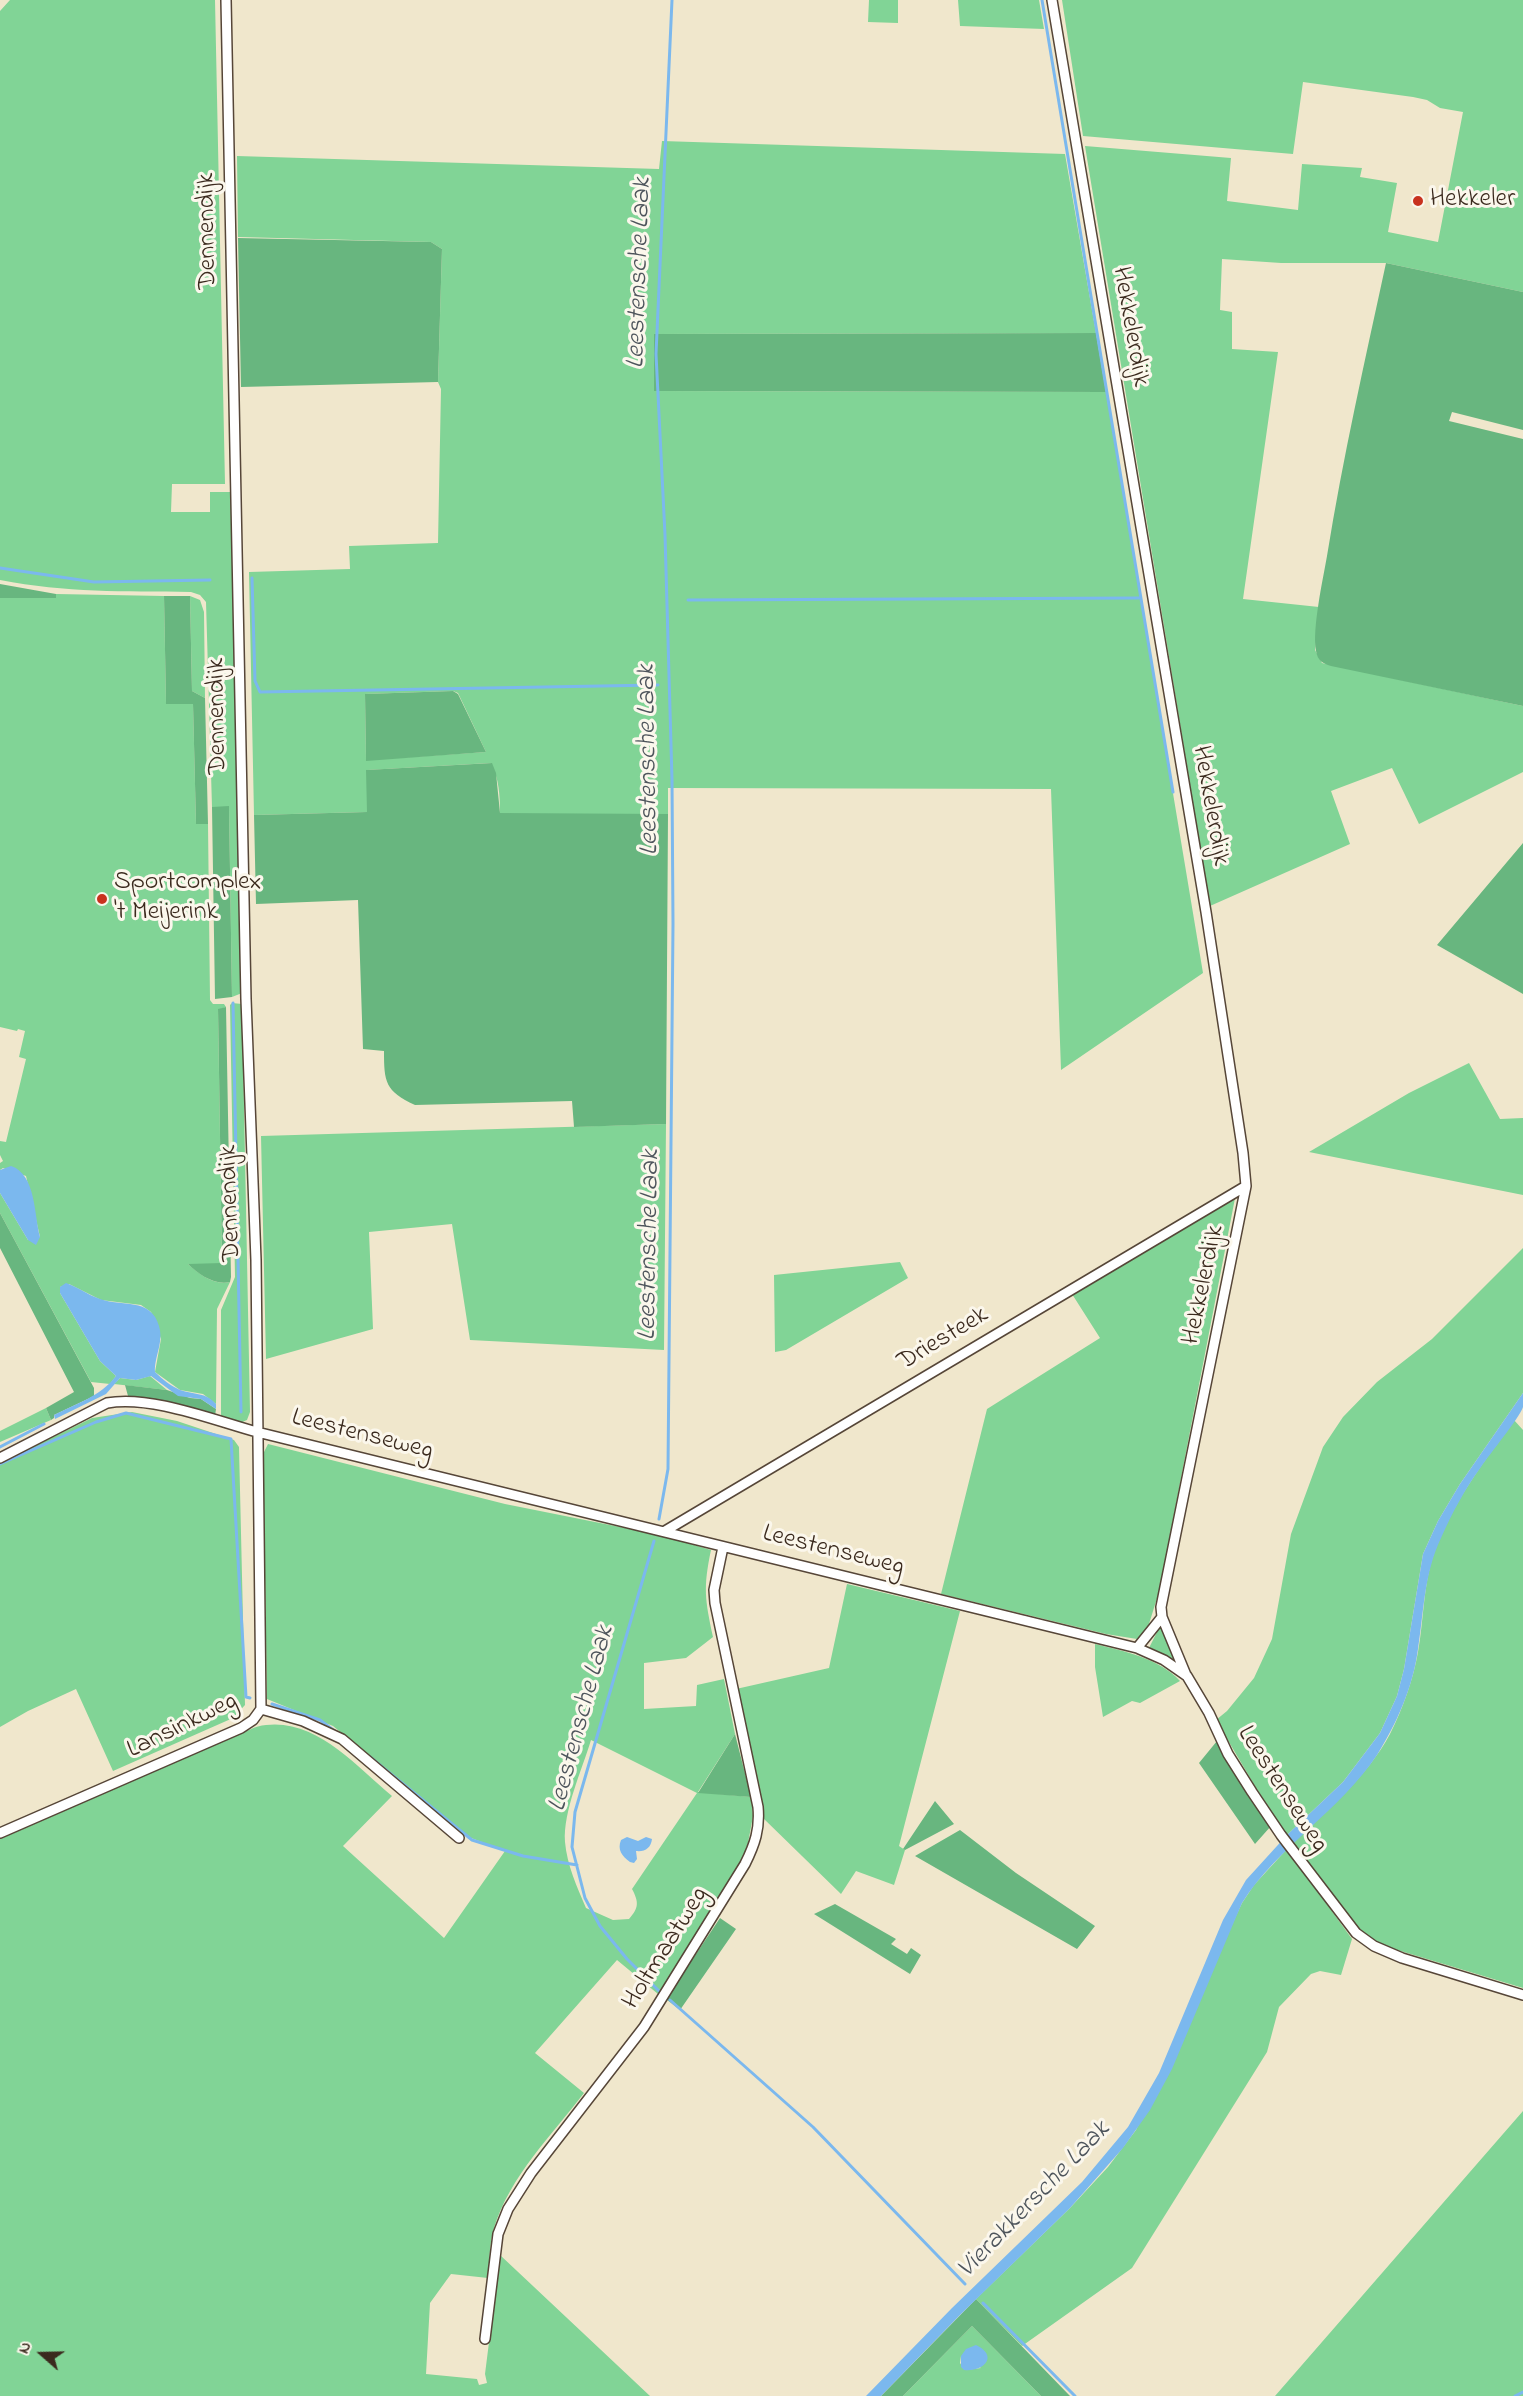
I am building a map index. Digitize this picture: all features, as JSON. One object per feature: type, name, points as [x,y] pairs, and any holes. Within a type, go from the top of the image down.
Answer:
[{"type":"street","name":"Dennendijk","points":[[226,0],[246,999],[256,1260],[257,1432]]},
{"type":"street","name":"Hekkelerdijk","points":[[1052,0],[1206,912],[1246,1186],[1161,1607],[1162,1617],[1187,1676]]},
{"type":"street","name":"Driesteek","points":[[665,1531],[1246,1186]]},
{"type":"street","name":"Leestenseweg","points":[[0,1458],[107,1403],[122,1401],[154,1404],[257,1432],[1137,1648],[1164,1660],[1187,1676],[1209,1713],[1228,1754],[1258,1800],[1283,1837],[1356,1933],[1374,1946],[1402,1958],[1523,1995]]},
{"type":"street","name":"Lansinkweg","points":[[0,1833],[241,1728],[253,1720],[261,1709],[257,1432]]},
{"type":"street","name":"Holtmaatweg","points":[[485,2339],[498,2234],[508,2209],[531,2173],[644,2026],[745,1864],[755,1842],[760,1824],[758,1807],[715,1603],[714,1590],[723,1547]]},
{"type":"street","points":[[1137,1648],[1162,1617]]},
{"type":"street","points":[[261,1709],[303,1721],[342,1739],[459,1838]]},
{"type":"green space","points":[[10,0],[215,0],[225,484],[172,484],[171,512],[210,512],[210,492],[231,492],[242,993],[232,997],[229,807],[212,807],[206,602],[200,595],[191,592],[72,589],[0,580],[0,11]]},
{"type":"green space","points":[[869,0],[898,0],[898,23],[868,22]]},
{"type":"green space","points":[[958,0],[1039,0],[1044,29],[960,26]]},
{"type":"green space","points":[[1062,0],[1523,0],[1523,292],[1386,263],[1281,263],[1222,259],[1220,310],[1232,312],[1232,349],[1278,352],[1243,599],[1319,607],[1315,650],[1322,663],[1523,706],[1523,772],[1419,824],[1392,768],[1331,791],[1350,844],[1210,906],[1085,146],[1231,158],[1227,201],[1298,210],[1302,164],[1362,168],[1360,177],[1397,183],[1388,232],[1438,242],[1463,112],[1440,108],[1427,100],[1413,97],[1303,82],[1293,154],[1083,136]]},
{"type":"green space","points":[[662,141],[1065,154],[1096,333],[655,334],[655,391],[1106,392],[1203,973],[1061,1070],[1051,789],[668,788],[668,814],[511,814],[500,813],[496,775],[491,763],[367,770],[367,812],[254,815],[249,572],[350,569],[349,546],[438,543],[441,389],[438,382],[442,249],[431,242],[238,237],[237,156],[659,169]],"holes":[[[453,691],[458,693],[486,752],[366,760],[365,694]]]},
{"type":"green space","points":[[238,238],[431,242],[442,249],[438,382],[241,387]]},
{"type":"green space","points":[[1386,263],[1523,292],[1523,430],[1452,412],[1449,421],[1523,439],[1523,706],[1331,666],[1321,661],[1317,654],[1315,642],[1317,617],[1333,519]]},
{"type":"green space","points":[[1096,333],[1106,392],[654,391],[654,334]]},
{"type":"green space","points":[[0,584],[56,594],[56,598],[0,598]]},
{"type":"green space","name":"Sportcomplex 't Meijerink","points":[[56,594],[164,596],[166,703],[193,703],[196,824],[208,824],[210,1000],[213,1004],[224,1004],[226,1007],[218,1010],[222,1264],[188,1264],[213,1281],[230,1282],[217,1309],[216,1404],[203,1394],[180,1390],[155,1372],[161,1339],[151,1312],[141,1305],[101,1300],[69,1284],[60,1287],[60,1293],[100,1361],[116,1376],[110,1384],[91,1382],[0,1213],[0,1193],[28,1240],[40,1237],[26,1176],[3,1168],[0,1170],[0,1163],[3,1161],[0,1155],[0,1141],[6,1142],[26,1059],[19,1057],[25,1031],[0,1027],[0,598],[55,598]]},
{"type":"green space","points":[[164,596],[190,596],[192,691],[205,698],[208,824],[196,824],[193,704],[166,704]]},
{"type":"green space","points":[[190,596],[200,600],[204,612],[205,698],[192,691]]},
{"type":"green space","points":[[453,691],[458,694],[486,752],[366,761],[365,694]]},
{"type":"green space","points":[[492,763],[496,773],[500,813],[668,814],[666,1124],[574,1127],[572,1101],[415,1105],[405,1100],[388,1084],[384,1051],[363,1049],[358,900],[256,904],[254,815],[367,812],[366,770]]},
{"type":"green space","points":[[229,806],[232,997],[215,999],[212,807]]},
{"type":"green space","points":[[1523,843],[1523,994],[1437,945]]},
{"type":"green space","points":[[232,1003],[242,1004],[250,1412],[247,1420],[240,1423],[222,1419],[221,1416],[221,1310],[235,1277],[230,1005]]},
{"type":"green space","points":[[226,1007],[231,1277],[230,1282],[224,1283],[207,1278],[188,1264],[222,1263],[218,1009]]},
{"type":"green space","points":[[1469,1063],[1500,1119],[1523,1118],[1523,1195],[1309,1152],[1409,1093]]},
{"type":"green space","points":[[666,1124],[664,1350],[470,1340],[452,1224],[369,1232],[373,1329],[266,1359],[261,1136]]},
{"type":"green space","points":[[1236,1193],[1159,1592],[1148,1627],[1137,1639],[1106,1634],[941,1594],[987,1409],[1100,1338],[1072,1294]]},
{"type":"green space","points":[[0,1213],[94,1388],[94,1396],[54,1415],[51,1420],[46,1408],[74,1392],[0,1248]]},
{"type":"green space","points":[[1523,1248],[1523,1393],[1460,1484],[1438,1521],[1423,1554],[1404,1669],[1397,1696],[1380,1733],[1343,1782],[1287,1835],[1216,1720],[1227,1711],[1254,1678],[1272,1639],[1291,1534],[1323,1447],[1343,1417],[1377,1382],[1432,1339]]},
{"type":"green space","points":[[900,1262],[908,1278],[786,1350],[775,1352],[774,1275]]},
{"type":"green space","points":[[150,1376],[167,1390],[114,1384],[120,1378],[136,1380]]},
{"type":"green space","points":[[125,1385],[167,1390],[190,1398],[201,1399],[216,1409],[215,1416],[128,1396]]},
{"type":"green space","points":[[46,1408],[51,1420],[0,1442],[0,1431]]},
{"type":"green space","points":[[132,1412],[177,1421],[234,1440],[239,1447],[245,1705],[233,1718],[113,1771],[76,1689],[0,1727],[0,1463],[92,1418]]},
{"type":"green space","points":[[1514,1420],[1523,1430],[1523,1988],[1384,1946],[1356,1929],[1293,1843],[1358,1778],[1381,1750],[1390,1734],[1413,1673],[1430,1565],[1441,1535],[1469,1484]]},
{"type":"green space","points":[[268,1444],[505,1504],[660,1535],[711,1550],[706,1594],[713,1637],[686,1658],[644,1663],[644,1709],[696,1706],[697,1685],[724,1679],[735,1734],[698,1792],[751,1797],[753,1816],[743,1857],[707,1920],[658,1994],[617,1960],[535,2053],[584,2093],[533,2157],[510,2191],[492,2234],[488,2278],[451,2274],[430,2303],[426,2374],[477,2379],[479,2385],[487,2383],[485,2374],[500,2255],[650,2396],[0,2396],[0,1839],[250,1729],[266,1725],[285,1725],[302,1729],[335,1747],[392,1796],[343,1846],[444,1938],[505,1851],[466,1836],[333,1726],[267,1699],[263,1454]],"holes":[[[591,1740],[697,1793],[632,1889],[637,1905],[629,1919],[613,1920],[586,1908],[568,1859],[565,1830],[570,1804]]]},
{"type":"green space","points":[[847,1584],[960,1611],[899,1846],[905,1850],[894,1885],[856,1871],[841,1894],[763,1818],[736,1689],[829,1668]]},
{"type":"green space","points":[[1160,1626],[1177,1661],[1175,1663],[1149,1648]]},
{"type":"green space","points":[[1095,1644],[1151,1661],[1162,1666],[1180,1681],[1140,1703],[1132,1701],[1103,1717],[1095,1667]]},
{"type":"green space","points":[[735,1734],[751,1797],[698,1793]]},
{"type":"green space","points":[[1217,1741],[1271,1826],[1255,1844],[1199,1763]]},
{"type":"green space","points":[[935,1801],[954,1824],[903,1849]]},
{"type":"green space","points":[[960,1830],[1016,1873],[1095,1926],[1077,1949],[915,1856]]},
{"type":"green space","points":[[1287,1849],[1352,1939],[1341,1975],[1320,1971],[1311,1974],[1279,2007],[1267,2052],[1132,2268],[1022,2346],[976,2299],[1070,2208],[1108,2167],[1136,2130],[1242,1903],[1254,1885]]},
{"type":"green space","points":[[835,1904],[896,1939],[891,1944],[907,1954],[911,1948],[921,1955],[910,1974],[814,1914]]},
{"type":"green space","points":[[720,1918],[736,1929],[680,2010],[666,1999]]},
{"type":"green space","points":[[1523,2111],[1523,2396],[1275,2396]]},
{"type":"green space","points":[[976,2299],[1070,2396],[1041,2396],[972,2326],[903,2396],[881,2396]]},
{"type":"green space","points":[[972,2326],[1041,2396],[903,2396]],"holes":[[[961,2356],[981,2368],[965,2370],[960,2363]]]},
{"type":"water","points":[[11,1166],[19,1170],[30,1186],[40,1237],[36,1245],[28,1240],[0,1193],[0,1170]]},
{"type":"water","points":[[66,1283],[100,1299],[134,1305],[149,1311],[155,1317],[160,1332],[155,1372],[180,1390],[208,1397],[216,1404],[216,1409],[201,1399],[178,1396],[151,1376],[136,1380],[120,1378],[106,1394],[55,1419],[54,1415],[96,1394],[116,1376],[100,1361],[60,1293],[60,1287]]},
{"type":"water","points":[[1523,1393],[1521,1412],[1475,1475],[1450,1519],[1435,1552],[1425,1593],[1416,1663],[1403,1704],[1391,1730],[1362,1775],[1273,1864],[1242,1903],[1172,2069],[1150,2110],[1123,2148],[1070,2208],[881,2396],[866,2396],[952,2308],[1082,2182],[1128,2127],[1159,2073],[1223,1920],[1246,1880],[1287,1835],[1343,1782],[1380,1733],[1397,1696],[1404,1669],[1423,1554],[1438,1521],[1460,1484]]},
{"type":"water","points":[[627,1837],[638,1841],[646,1837],[652,1839],[647,1849],[636,1851],[637,1859],[634,1863],[630,1862],[620,1850],[621,1840]]},
{"type":"water","points":[[976,2345],[983,2349],[988,2358],[983,2366],[964,2370],[961,2367],[961,2356],[966,2349]]},
{"type":"waterway","name":"Leestensche Laak","points":[[659,1519],[668,1469],[673,924],[672,780],[665,535],[656,354],[672,0]]},
{"type":"waterway","points":[[1042,0],[1173,792]]},
{"type":"waterway","points":[[0,568],[94,582],[210,580]]},
{"type":"waterway","points":[[252,578],[255,681],[260,692],[658,685]]},
{"type":"waterway","points":[[688,600],[1139,598]]},
{"type":"waterway","points":[[233,1003],[241,1412]]},
{"type":"waterway","points":[[0,1464],[96,1422],[126,1413],[231,1439],[246,1697],[250,1698]]},
{"type":"waterway","points":[[0,1447],[44,1424]]},
{"type":"waterway","name":"Leestensche Laak","points":[[654,1541],[575,1812],[572,1847],[585,1898],[600,1926],[627,1959],[659,1991]]},
{"type":"waterway","points":[[272,1704],[320,1720],[336,1732]]},
{"type":"waterway","points":[[370,1757],[472,1840],[523,1856],[577,1865]]},
{"type":"waterway","name":"Vierakkersche Laak","points":[[670,2000],[813,2127],[965,2284]]},
{"type":"waterway","points":[[983,2303],[1075,2396]]},
{"type":"waterway","points":[[1515,2396],[1523,2392]]},
{"type":"place","name":"Hekkeler","points":[[1418,201]]},
{"type":"place","name":"Sportcomplex 't Meijerink","points":[[102,899]]}]
